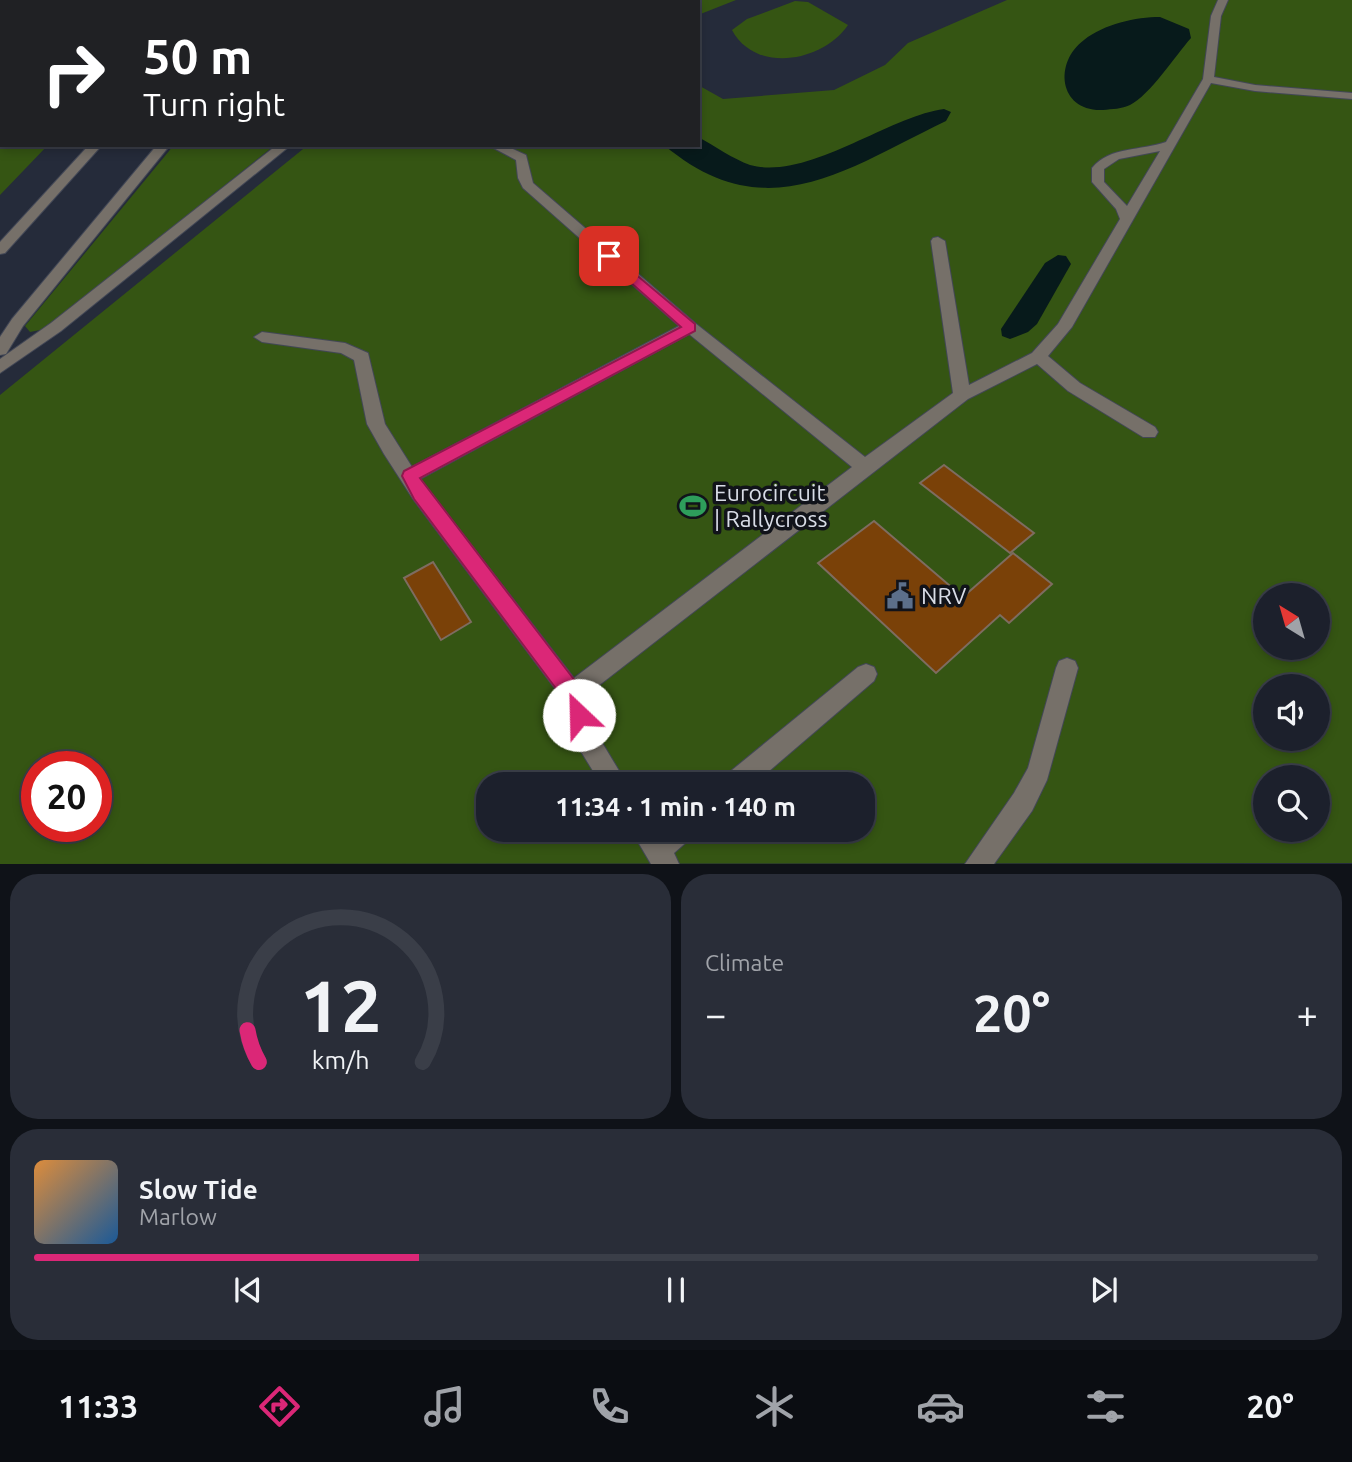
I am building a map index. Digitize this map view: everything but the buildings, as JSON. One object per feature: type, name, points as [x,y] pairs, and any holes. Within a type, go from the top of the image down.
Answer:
[{"type":"street","points":[[572,693],[962,395],[1038,357],[1072,315],[1208,79],[1216,16],[1223,0]]},
{"type":"street","points":[[1208,79],[1255,88],[1352,96]]},
{"type":"street","points":[[1255,88],[1289,101]]},
{"type":"street","points":[[1127,221],[1121,205],[1098,180],[1097,169],[1101,163],[1114,156],[1158,149],[1173,143]]},
{"type":"street","points":[[0,250],[94,147]]},
{"type":"street","points":[[0,350],[17,323],[162,147]]},
{"type":"street","points":[[0,367],[57,327],[282,147]]},
{"type":"street","points":[[498,147],[522,158],[524,178],[528,185],[690,327],[865,467]]},
{"type":"street","points":[[938,241],[962,395]]},
{"type":"street","points":[[410,476],[690,327]]},
{"type":"street","points":[[262,337],[345,348],[362,357],[370,405],[376,424],[390,449],[420,494],[572,693],[585,737],[607,772]]},
{"type":"street","points":[[1038,357],[1074,387],[1149,432]]},
{"type":"street","points":[[978,863],[1023,803],[1039,772],[1067,667]]},
{"type":"street","points":[[749,772],[866,674]]},
{"type":"green space","points":[[700,0],[736,0],[700,14]]},
{"type":"green space","name":"Eurocircuit | Rallycross","points":[[1007,0],[1352,0],[1352,863],[0,864],[0,395],[306,147],[700,147],[700,86],[723,99],[834,90],[885,65],[908,43]]},
{"type":"green space","points":[[795,1],[808,2],[848,25],[837,38],[823,48],[789,58],[772,58],[756,53],[743,44],[732,30],[747,19]]},
{"type":"green space","points":[[0,147],[46,147],[0,195]]},
{"type":"green space","points":[[172,147],[272,147],[45,329],[30,332],[25,326]]},
{"type":"shaded area","points":[[1160,17],[1189,29],[1191,38],[1138,100],[1117,109],[1088,109],[1069,95],[1065,84],[1068,61],[1084,40],[1111,26],[1141,18]]},
{"type":"shaded area","points":[[944,109],[951,112],[946,121],[840,172],[806,183],[772,188],[737,184],[701,171],[667,147],[700,147],[700,138],[750,165],[772,167],[797,164],[848,146],[922,114]]},
{"type":"shaded area","points":[[1058,255],[1066,256],[1071,264],[1037,324],[1028,332],[1010,339],[1002,336],[1001,329],[1045,263]]},
{"type":"place","name":"Eurocircuit | Rallycross","points":[[693,506]]},
{"type":"place","name":"NRV","points":[[900,596]]},
{"type":"route","points":[[579,715],[572,693],[420,494],[410,476],[690,327],[609,256]]}]
